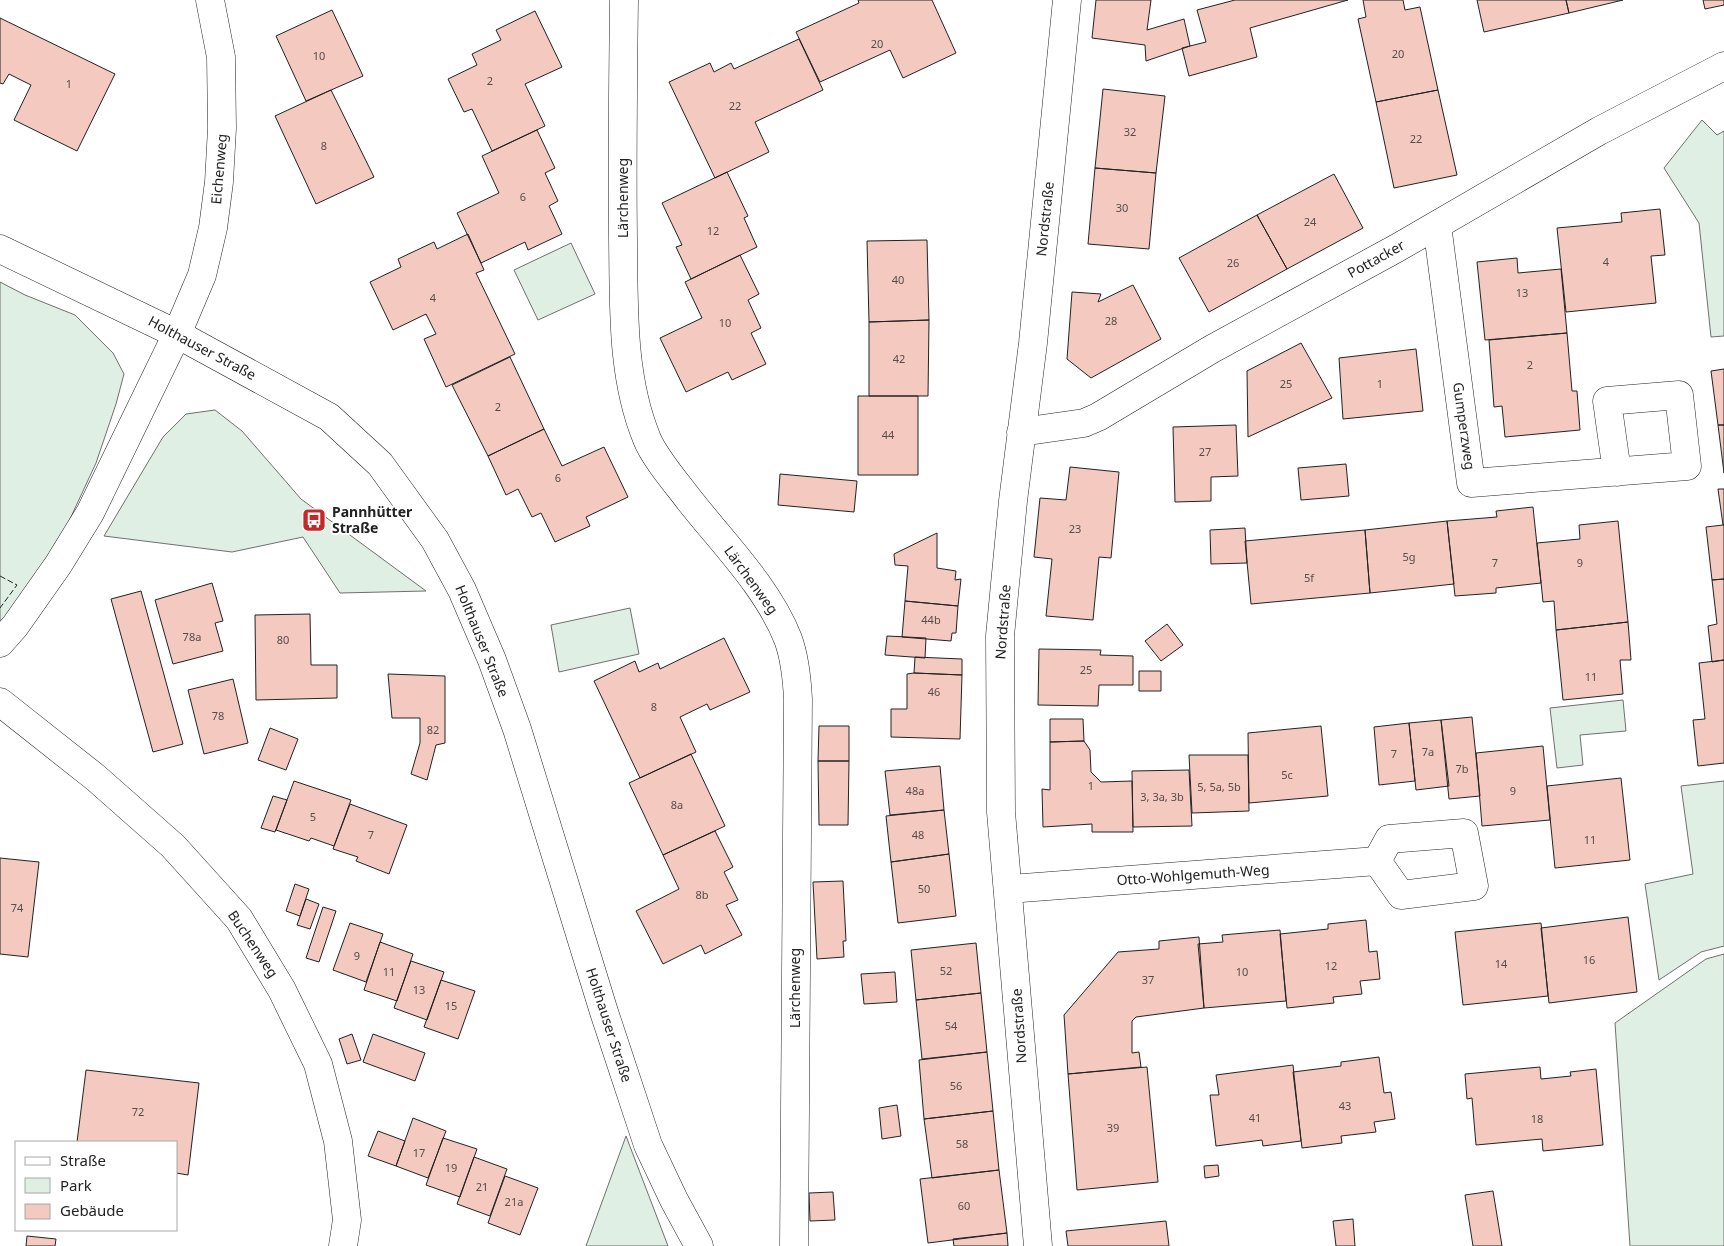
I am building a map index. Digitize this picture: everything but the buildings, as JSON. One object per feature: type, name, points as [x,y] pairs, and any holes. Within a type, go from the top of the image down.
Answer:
[{"type":"street","name":"Eichenweg","points":[[177,334],[202,275],[213,228],[219,182],[222,86],[220,57],[210,0]]},
{"type":"street","name":"Lärchenweg","points":[[624,0],[623,172],[625,326],[629,376],[636,409],[648,442],[677,484],[769,601],[789,642],[797,684],[794,1246]]},
{"type":"street","name":"Nordstraße","points":[[1038,1246],[1001,812],[1000,636],[1068,0]]},
{"type":"street","name":"Pottacker","points":[[1021,432],[1084,423],[1098,417],[1212,349],[1437,226],[1599,131],[1724,66]]},
{"type":"street","name":"Gumperzweg","points":[[1437,226],[1471,483],[1617,472]]},
{"type":"street","name":"Holthauser Straße","points":[[0,249],[177,334],[328,417],[380,464],[435,540],[462,590],[492,660],[520,738],[604,1012],[648,1145],[674,1200],[699,1246]]},
{"type":"street","points":[[0,643],[15,626],[58,565],[90,513],[177,334]]},
{"type":"street","name":"Buchenweg","points":[[0,702],[96,778],[173,846],[239,919],[282,990],[318,1064],[338,1141],[347,1220],[343,1246]]},
{"type":"street","name":"Otto-Wohlgemuth-Weg","points":[[1009,889],[1377,861]]},
{"type":"green space","points":[[1702,120],[1717,135],[1724,131],[1724,336],[1711,337],[1699,223],[1664,168]]},
{"type":"green space","points":[[571,243],[595,294],[538,320],[514,270]]},
{"type":"green space","points":[[0,282],[25,295],[75,315],[113,353],[124,374],[96,463],[57,547],[0,626]]},
{"type":"green space","points":[[215,410],[242,431],[301,499],[426,591],[340,593],[303,537],[232,552],[104,536],[163,437],[186,414]]},
{"type":"green space","points":[[630,608],[639,654],[559,672],[551,625]]},
{"type":"green space","points":[[1623,700],[1626,731],[1580,735],[1583,765],[1557,768],[1550,708]]},
{"type":"green space","points":[[1724,781],[1724,946],[1701,952],[1659,980],[1645,884],[1693,874],[1681,786]]},
{"type":"green space","points":[[1724,954],[1724,1246],[1630,1246],[1615,1023],[1706,959]]},
{"type":"green space","points":[[626,1136],[668,1246],[586,1246]]},
{"type":"fence","points":[[0,576],[17,585],[0,608]]},
{"type":"place","name":"Pannhütter Straße","points":[[314,520]]}]
